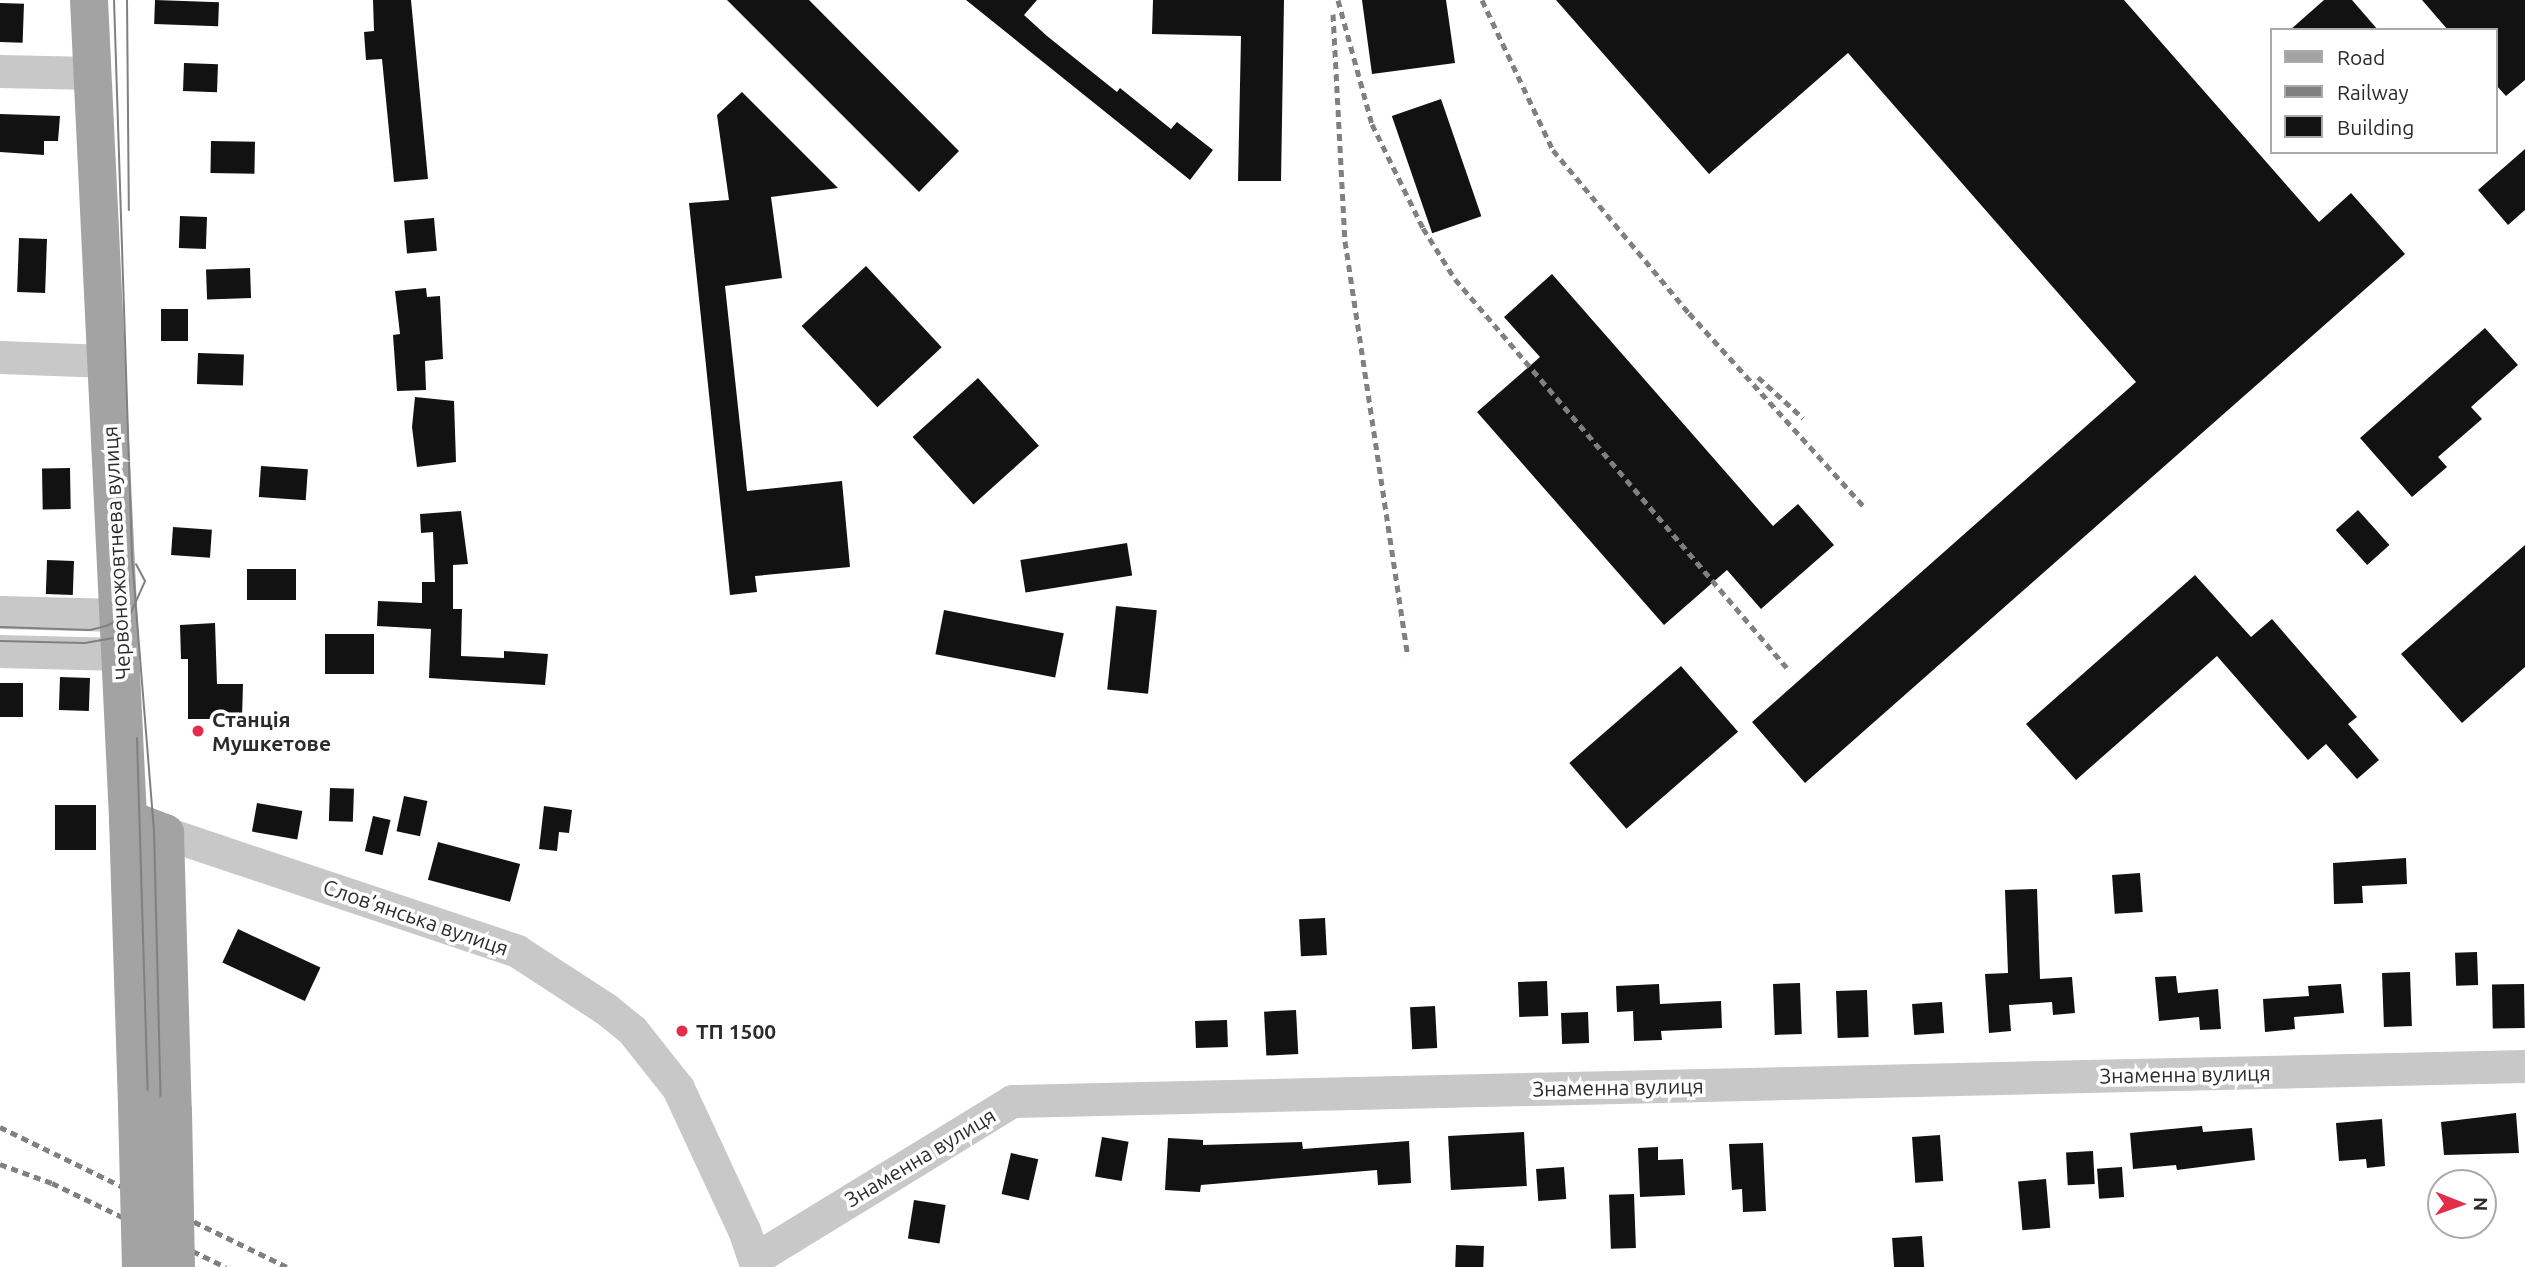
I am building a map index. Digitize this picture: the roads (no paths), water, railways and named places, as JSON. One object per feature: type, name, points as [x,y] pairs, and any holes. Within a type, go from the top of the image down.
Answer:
[{"type":"main road","name":"Червоножовтнева вулиця","points":[[89,0],[128,819],[155,1109]]},
{"type":"main road","points":[[128,819],[165,833],[155,1109],[141,1267]]},
{"type":"main road","points":[[155,1109],[176,1267]]},
{"type":"street","points":[[0,71],[93,73]]},
{"type":"street","points":[[0,357],[106,361]]},
{"type":"street","points":[[0,612],[119,615]]},
{"type":"street","points":[[0,651],[120,654]]},
{"type":"street","name":"Слов’янська вулиця","points":[[165,833],[517,951],[606,1009],[632,1030],[678,1088],[756,1263]]},
{"type":"street","name":"Знаменна вулиця","points":[[756,1263],[1012,1101],[2525,1066]]},
{"type":"tram line","points":[[114,0],[132,558],[154,829],[165,1267]]},
{"type":"tram line","points":[[127,0],[129,210]]},
{"type":"tram line","points":[[0,641],[85,643],[120,637],[145,581],[136,564]]},
{"type":"tram line","points":[[0,627],[90,630],[106,626],[119,620],[129,579]]},
{"type":"tram line","points":[[137,738],[153,1267]]},
{"type":"railway","points":[[1338,0],[1372,124],[1423,228],[1455,279],[1787,668]]},
{"type":"railway","points":[[1482,0],[1553,150],[1689,313],[1864,507]]},
{"type":"railway","points":[[1333,14],[1345,241],[1408,656]]},
{"type":"railway","points":[[1758,377],[1803,418]]},
{"type":"railway","points":[[0,1127],[287,1267]]},
{"type":"railway","points":[[0,1164],[52,1183],[226,1267]]},
{"type":"place","name":"Станція Мушкетове","points":[[198,731]]},
{"type":"place","name":"ТП 1500","points":[[682,1031]]}]
